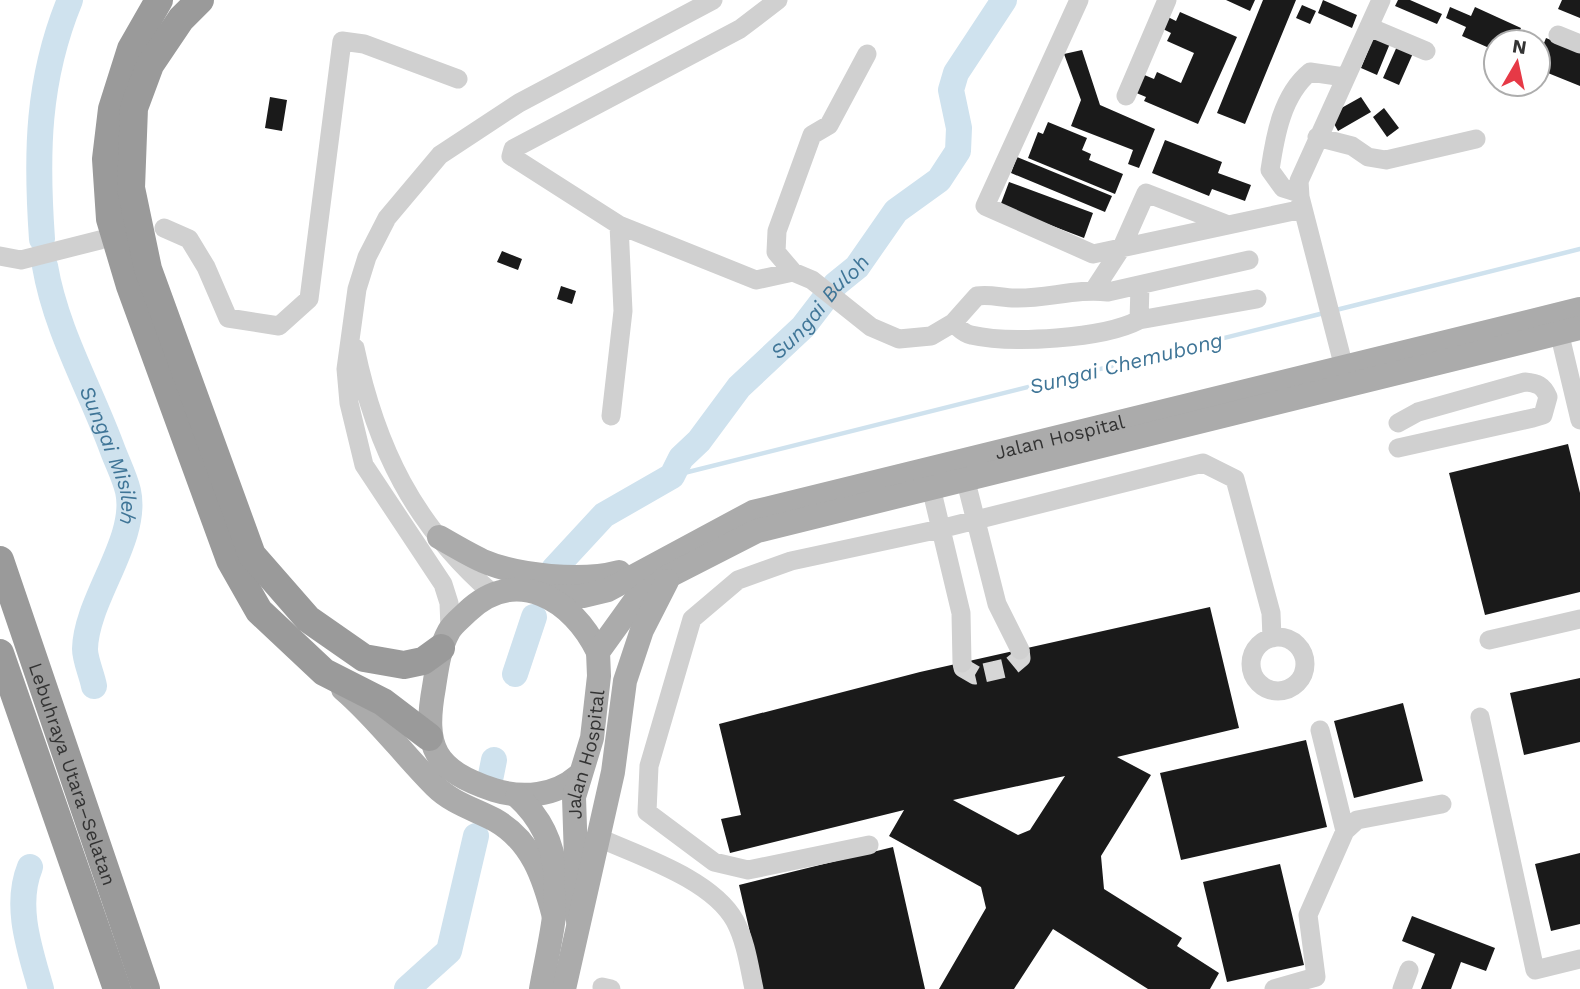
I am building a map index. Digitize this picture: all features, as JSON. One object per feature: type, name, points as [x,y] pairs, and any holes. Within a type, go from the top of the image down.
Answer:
[{"type":"highway","points":[[159,0],[131,49],[112,109],[106,159],[110,219],[130,286],[230,560],[259,611],[324,672],[383,702],[429,737]]},
{"type":"highway","points":[[200,0],[181,19],[150,65],[134,108],[131,188],[148,270],[252,555],[308,619],[364,658],[404,665],[424,661],[445,638]]},
{"type":"highway","name":"Lebuhraya Utara–Selatan","points":[[0,560],[146,989]]},
{"type":"highway","name":"Lebuhraya Utara–Selatan","points":[[0,653],[117,989]]},
{"type":"main road","name":"Jalan Hospital","points":[[552,597],[583,596],[608,590],[666,568],[753,512],[963,470],[1344,367],[1565,325],[1580,309]]},
{"type":"main road","points":[[439,537],[485,562],[569,578],[666,568]]},
{"type":"main road","name":"Jalan Hospital","points":[[564,989],[573,820],[578,776],[592,738],[599,676],[598,652],[634,602],[666,568]]},
{"type":"main road","name":"Jalan Hospital","points":[[541,989],[597,837],[617,742],[625,681],[666,568]]},
{"type":"main road","points":[[578,776],[569,784],[548,793],[517,796],[469,782],[438,757],[429,737],[430,705],[445,638],[476,603],[492,593],[521,590],[552,597],[575,616],[598,652]]},
{"type":"main road","points":[[324,672],[373,716],[437,788],[458,803],[496,821],[529,850],[566,919]]},
{"type":"main road","points":[[599,676],[607,692],[617,742]]},
{"type":"main road","name":"Jalan Hospital","points":[[517,796],[530,807],[553,853],[566,919]]},
{"type":"street","points":[[445,638],[449,603],[436,568],[398,520],[364,465],[349,402],[346,369],[356,289],[367,257],[387,218],[440,155],[519,103],[713,0]]},
{"type":"street","points":[[778,0],[740,29],[513,149],[511,156],[619,225],[756,280],[793,272]]},
{"type":"street","points":[[1079,0],[985,206],[1093,254],[1227,224],[1301,201]]},
{"type":"street","points":[[1126,96],[1167,0]]},
{"type":"street","points":[[1344,367],[1301,201],[1299,181],[1317,136],[1381,0]]},
{"type":"street","points":[[1369,27],[1426,51]]},
{"type":"street","points":[[1558,35],[1580,44]]},
{"type":"street","points":[[164,228],[189,240],[206,267],[228,318],[279,326],[309,299],[342,41],[365,44],[458,79]]},
{"type":"street","points":[[867,54],[829,124],[812,135],[776,231],[776,252],[793,272],[827,290],[871,327],[899,339],[931,336],[953,323],[977,296],[996,294],[1012,299],[1094,290],[1108,292],[1249,260]]},
{"type":"street","points":[[1301,201],[1283,188],[1270,170],[1275,135],[1284,108],[1301,79],[1310,72],[1344,77]]},
{"type":"street","points":[[1317,136],[1352,146],[1368,157],[1386,160],[1476,139]]},
{"type":"street","points":[[1094,290],[1122,247],[1146,193],[1227,224]]},
{"type":"street","points":[[1163,238],[1177,206]]},
{"type":"street","points":[[611,416],[623,311],[619,225]]},
{"type":"street","points":[[0,256],[21,260],[100,240]]},
{"type":"street","points":[[1139,320],[1140,286]]},
{"type":"street","points":[[953,323],[968,335],[1042,340],[1257,299]]},
{"type":"street","points":[[1565,325],[1580,421]]},
{"type":"street","points":[[351,334],[365,397],[381,442],[412,500],[439,537],[492,593]]},
{"type":"street","points":[[1398,423],[1418,412],[1525,382],[1536,383],[1545,389],[1548,397],[1543,415],[1398,447]]},
{"type":"street","points":[[1418,412],[1426,441]]},
{"type":"street","points":[[869,845],[748,870],[715,862],[647,812],[649,766],[692,620],[738,580],[791,561],[940,529],[1203,463],[1235,479],[1271,613],[1272,638]]},
{"type":"street","points":[[963,470],[997,604],[1020,650]]},
{"type":"street","points":[[929,478],[961,613],[962,663]]},
{"type":"street","points":[[1489,640],[1580,619]]},
{"type":"street","points":[[1480,717],[1535,970],[1580,959]]},
{"type":"street","points":[[1320,730],[1345,831]]},
{"type":"street","points":[[1273,989],[1316,977],[1308,915],[1345,831],[1357,820],[1442,804]]},
{"type":"street","points":[[597,837],[662,865],[719,901],[734,919],[743,940],[754,989]]},
{"type":"building","points":[[1226,0],[1255,0],[1250,11]]},
{"type":"building","points":[[1263,0],[1296,0],[1245,124],[1217,113]]},
{"type":"building","points":[[1323,0],[1357,15],[1352,28],[1318,13]]},
{"type":"building","points":[[1398,0],[1410,0],[1442,14],[1437,24],[1395,6]]},
{"type":"building","points":[[1562,0],[1580,0],[1580,18],[1558,9]]},
{"type":"building","points":[[1302,5],[1316,11],[1310,24],[1296,18]]},
{"type":"building","points":[[1450,7],[1471,16],[1475,7],[1521,28],[1482,28],[1482,45],[1462,36],[1466,27],[1446,18]]},
{"type":"building","points":[[1180,12],[1237,37],[1198,124],[1144,101],[1146,97],[1134,92],[1142,74],[1154,79],[1157,72],[1181,83],[1194,53],[1167,41],[1171,33],[1161,28],[1166,16],[1176,21]]},
{"type":"building","points":[[1375,34],[1391,41],[1377,75],[1361,68]]},
{"type":"building","points":[[1552,40],[1580,52],[1580,86],[1552,75]]},
{"type":"building","points":[[1398,44],[1414,51],[1399,85],[1383,78]]},
{"type":"building","points":[[1082,50],[1100,105],[1155,129],[1139,168],[1128,164],[1133,150],[1071,126],[1081,100],[1064,54]]},
{"type":"building","points":[[270,97],[287,100],[282,131],[265,128]]},
{"type":"building","points":[[1361,97],[1371,112],[1338,131],[1329,115]]},
{"type":"building","points":[[1384,108],[1399,128],[1387,137],[1373,117]]},
{"type":"building","points":[[1048,122],[1087,138],[1082,150],[1091,154],[1089,160],[1123,174],[1115,194],[1028,158],[1038,132],[1043,134]]},
{"type":"building","points":[[1165,140],[1222,162],[1218,173],[1251,185],[1245,201],[1212,189],[1209,196],[1152,173]]},
{"type":"building","points":[[1017,157],[1112,196],[1105,212],[1011,173]]},
{"type":"building","points":[[1009,182],[1093,213],[1084,238],[1000,206]]},
{"type":"building","points":[[502,251],[522,259],[518,270],[497,262]]},
{"type":"building","points":[[561,286],[576,291],[572,304],[557,299]]},
{"type":"building","points":[[1568,444],[1580,493],[1580,592],[1485,615],[1449,473]]},
{"type":"building","points":[[1210,607],[1239,728],[1117,757],[1151,775],[1101,856],[1104,889],[1182,938],[1177,946],[1219,973],[1210,989],[1148,989],[1053,929],[1014,989],[939,989],[986,908],[981,887],[889,836],[904,810],[730,853],[721,819],[741,815],[719,724],[920,672]],"holes":[[[1065,776],[1030,830],[1018,835],[953,800]]]},
{"type":"building","points":[[1580,678],[1580,742],[1524,755],[1510,693]]},
{"type":"building","points":[[1403,703],[1423,781],[1354,798],[1334,721]]},
{"type":"building","points":[[1306,740],[1327,827],[1181,860],[1160,773]]},
{"type":"building","points":[[893,847],[925,989],[763,989],[739,885]]},
{"type":"building","points":[[1580,853],[1580,924],[1551,931],[1535,864]]},
{"type":"building","points":[[1280,864],[1304,965],[1227,982],[1203,882]]},
{"type":"building","points":[[1412,916],[1495,948],[1486,971],[1461,962],[1451,989],[1421,989],[1435,954],[1402,941]]},
{"type":"waterway","name":"Sungai Misileh","points":[[42,239],[39,177],[41,118],[51,59],[70,0]]},
{"type":"waterway","name":"Sungai Buloh","points":[[554,569],[604,515],[672,476],[681,458],[699,441],[739,387],[803,327],[836,284],[857,267],[896,211],[939,180],[958,151],[959,128],[951,90],[956,73],[1004,0]]},
{"type":"waterway","name":"Sungai Chemubong","points":[[1336,310],[1580,249]]},
{"type":"waterway","name":"Sungai Misileh","points":[[45,266],[57,314],[128,491],[126,529],[88,630],[85,653],[94,686]]},
{"type":"waterway","name":"Sungai Chemubong","points":[[672,476],[1324,313]]},
{"type":"waterway","name":"Sungai Buloh","points":[[515,674],[534,617]]},
{"type":"waterway","name":"Sungai Buloh","points":[[489,785],[494,760]]},
{"type":"waterway","name":"Sungai Buloh","points":[[407,989],[449,951],[476,836]]},
{"type":"waterway","name":"Sungai Misileh","points":[[30,867],[23,897],[25,928],[41,989]]},
{"type":"tunnel","points":[[962,663],[963,668],[975,675],[1010,667],[1021,658],[1020,650]]}]
